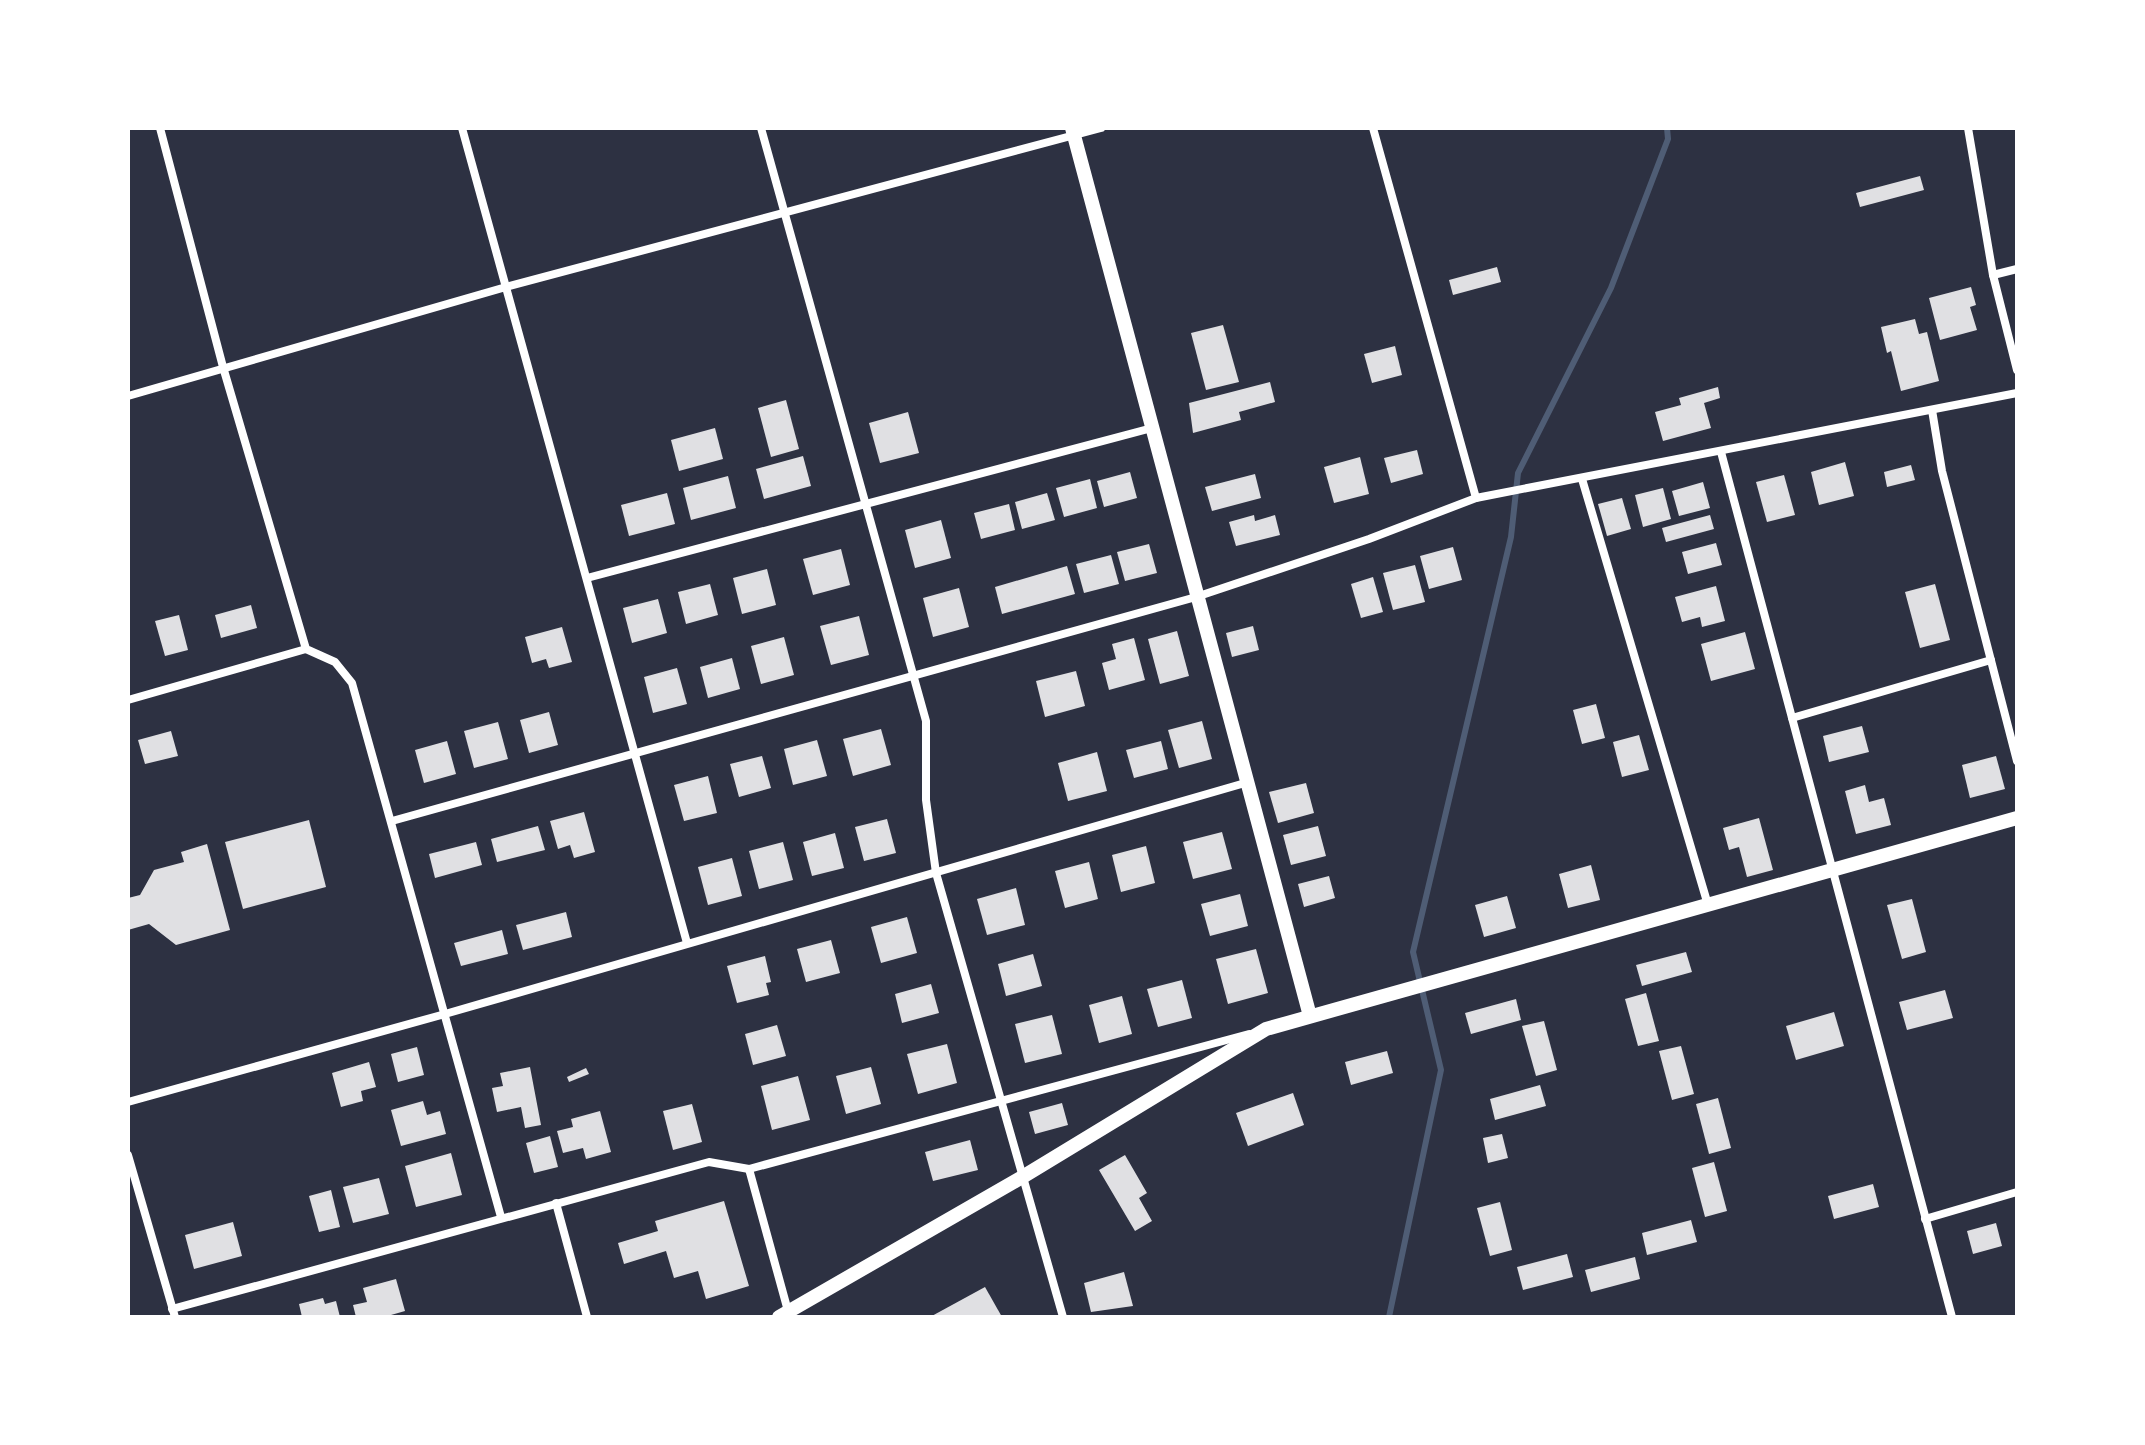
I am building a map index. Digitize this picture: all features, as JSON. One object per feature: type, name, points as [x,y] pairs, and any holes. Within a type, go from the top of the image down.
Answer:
[{"type":"street","points":[[160,128],[223,367],[306,649]]},
{"type":"street","points":[[462,128],[687,943]]},
{"type":"street","points":[[761,128],[915,676],[926,721],[926,800],[936,873],[1063,1317]]},
{"type":"street","points":[[128,396],[506,287],[784,214],[1074,132],[1101,128]]},
{"type":"street","points":[[1373,128],[1476,498]]},
{"type":"street","points":[[1968,128],[1993,275],[2017,370]]},
{"type":"street","points":[[1074,132],[1245,783],[1310,1016]]},
{"type":"street","points":[[1993,275],[2017,269]]},
{"type":"street","points":[[392,821],[1196,597],[1369,539],[1476,498],[2017,393]]},
{"type":"street","points":[[1932,410],[1942,471],[2017,761]]},
{"type":"street","points":[[587,578],[1152,428]]},
{"type":"street","points":[[1721,452],[1952,1317]]},
{"type":"street","points":[[1582,479],[1708,905]]},
{"type":"street","points":[[128,700],[306,649],[335,662],[352,683],[501,1217]]},
{"type":"street","points":[[1792,718],[1991,660]]},
{"type":"street","points":[[128,1102],[445,1014],[1245,783]]},
{"type":"street","points":[[128,1155],[174,1313],[501,1217],[709,1162],[749,1169],[1002,1103],[2017,818]]},
{"type":"street","points":[[749,1169],[784,1314],[1024,1176],[1266,1029]]},
{"type":"street","points":[[1925,1219],[2017,1192]]},
{"type":"street","points":[[556,1203],[587,1317]]},
{"type":"building","points":[[1920,176],[1924,190],[1860,207],[1856,193]]},
{"type":"building","points":[[1497,267],[1501,282],[1453,295],[1449,280]]},
{"type":"building","points":[[1971,287],[1976,305],[1970,307],[1977,330],[1940,340],[1929,298]]},
{"type":"building","points":[[1915,319],[1919,334],[1927,332],[1939,381],[1901,391],[1881,327]]},
{"type":"building","points":[[1223,325],[1239,382],[1206,390],[1191,333]]},
{"type":"building","points":[[1395,346],[1402,375],[1372,383],[1364,354]]},
{"type":"building","points":[[1270,382],[1275,402],[1239,412],[1241,420],[1193,433],[1189,403]]},
{"type":"building","points":[[1718,387],[1720,398],[1704,403],[1711,428],[1663,441],[1655,412],[1681,405],[1679,398]]},
{"type":"building","points":[[786,400],[799,449],[771,457],[758,408]]},
{"type":"building","points":[[908,412],[919,453],[880,463],[869,423]]},
{"type":"building","points":[[715,428],[723,459],[679,471],[671,440]]},
{"type":"building","points":[[1417,450],[1423,474],[1391,483],[1384,458]]},
{"type":"building","points":[[803,456],[811,486],[764,499],[756,469]]},
{"type":"building","points":[[1360,457],[1369,494],[1334,503],[1324,467]]},
{"type":"building","points":[[1845,462],[1854,496],[1819,505],[1811,472]]},
{"type":"building","points":[[1911,465],[1915,480],[1887,487],[1884,472]]},
{"type":"building","points":[[1130,472],[1137,498],[1104,507],[1097,481]]},
{"type":"building","points":[[1255,474],[1261,498],[1212,511],[1205,487]]},
{"type":"building","points":[[1784,475],[1795,515],[1767,522],[1756,482]]},
{"type":"building","points":[[728,476],[736,508],[691,520],[683,488]]},
{"type":"building","points":[[1090,479],[1097,508],[1064,517],[1056,488]]},
{"type":"building","points":[[1703,482],[1710,508],[1679,516],[1672,491]]},
{"type":"building","points":[[1663,488],[1671,519],[1643,527],[1635,495]]},
{"type":"building","points":[[667,493],[675,524],[629,536],[621,505]]},
{"type":"building","points":[[1047,493],[1055,520],[1022,529],[1015,502]]},
{"type":"building","points":[[1622,498],[1631,529],[1607,536],[1598,504]]},
{"type":"building","points":[[1009,504],[1015,530],[981,539],[974,513]]},
{"type":"building","points":[[1254,515],[1255,521],[1275,515],[1280,535],[1236,546],[1229,522]]},
{"type":"building","points":[[1710,515],[1714,529],[1666,542],[1662,528]]},
{"type":"building","points":[[941,520],[951,558],[915,568],[905,530]]},
{"type":"building","points":[[1716,543],[1722,565],[1688,574],[1682,552]]},
{"type":"building","points":[[1149,544],[1157,573],[1125,581],[1117,552]]},
{"type":"building","points":[[1453,547],[1462,580],[1429,589],[1420,556]]},
{"type":"building","points":[[841,549],[850,585],[813,595],[803,559]]},
{"type":"building","points":[[1111,555],[1119,584],[1084,593],[1076,564]]},
{"type":"building","points":[[1415,565],[1425,602],[1393,610],[1383,573]]},
{"type":"building","points":[[1067,566],[1075,594],[1002,614],[995,587]]},
{"type":"building","points":[[767,569],[776,605],[742,614],[733,578]]},
{"type":"building","points":[[1373,577],[1383,612],[1361,618],[1351,584]]},
{"type":"building","points":[[710,584],[718,615],[686,624],[678,592]]},
{"type":"building","points":[[1935,584],[1950,640],[1920,648],[1905,592]]},
{"type":"building","points":[[1716,586],[1725,621],[1702,627],[1700,617],[1682,622],[1675,597]]},
{"type":"building","points":[[959,588],[969,627],[933,637],[923,598]]},
{"type":"building","points":[[658,599],[667,633],[632,643],[623,608]]},
{"type":"building","points":[[251,605],[257,628],[221,638],[215,615]]},
{"type":"building","points":[[179,615],[188,650],[165,656],[155,621]]},
{"type":"building","points":[[859,616],[869,655],[831,665],[820,626]]},
{"type":"building","points":[[1253,626],[1259,650],[1232,657],[1226,633]]},
{"type":"building","points":[[562,627],[572,662],[549,668],[546,659],[532,663],[525,637]]},
{"type":"building","points":[[1177,631],[1189,676],[1160,684],[1148,639]]},
{"type":"building","points":[[1745,632],[1755,669],[1711,681],[1701,644]]},
{"type":"building","points":[[784,637],[794,675],[761,684],[751,646]]},
{"type":"building","points":[[1134,638],[1145,680],[1109,690],[1102,663],[1116,659],[1112,644]]},
{"type":"building","points":[[732,658],[740,689],[708,698],[700,667]]},
{"type":"building","points":[[677,668],[687,704],[653,713],[644,677]]},
{"type":"building","points":[[1076,671],[1085,706],[1045,717],[1036,681]]},
{"type":"building","points":[[1596,704],[1605,738],[1582,744],[1573,710]]},
{"type":"building","points":[[549,712],[558,745],[529,753],[520,720]]},
{"type":"building","points":[[1202,721],[1212,759],[1179,768],[1168,730]]},
{"type":"building","points":[[498,722],[508,759],[474,768],[464,731]]},
{"type":"building","points":[[1862,726],[1869,752],[1829,762],[1823,736]]},
{"type":"building","points":[[881,729],[891,765],[853,776],[843,739]]},
{"type":"building","points":[[171,731],[178,756],[145,764],[138,740]]},
{"type":"building","points":[[1639,735],[1649,770],[1622,777],[1613,742]]},
{"type":"building","points":[[817,740],[827,776],[793,785],[784,749]]},
{"type":"building","points":[[447,741],[456,774],[424,783],[415,750]]},
{"type":"building","points":[[1161,741],[1168,769],[1134,778],[1126,750]]},
{"type":"building","points":[[1097,752],[1107,791],[1068,801],[1058,763]]},
{"type":"building","points":[[762,756],[771,788],[739,797],[730,764]]},
{"type":"building","points":[[1996,756],[2005,789],[1970,798],[1962,765]]},
{"type":"building","points":[[708,776],[717,813],[684,821],[674,785]]},
{"type":"building","points":[[1306,783],[1314,813],[1278,823],[1269,792]]},
{"type":"building","points":[[1865,785],[1869,802],[1884,798],[1891,825],[1856,834],[1845,791]]},
{"type":"building","points":[[584,812],[595,852],[574,858],[570,845],[558,849],[550,821]]},
{"type":"building","points":[[1759,818],[1773,870],[1747,877],[1739,847],[1729,850],[1723,828]]},
{"type":"building","points":[[887,819],[896,853],[864,861],[855,827]]},
{"type":"building","points":[[309,820],[326,887],[243,909],[225,842]]},
{"type":"building","points":[[538,826],[545,850],[497,862],[491,839]]},
{"type":"building","points":[[1318,826],[1326,856],[1291,865],[1283,835]]},
{"type":"building","points":[[1222,832],[1232,869],[1193,879],[1183,842]]},
{"type":"building","points":[[835,833],[844,868],[812,876],[803,842]]},
{"type":"building","points":[[476,842],[482,865],[435,878],[429,854]]},
{"type":"building","points":[[783,842],[793,880],[759,889],[749,851]]},
{"type":"building","points":[[207,844],[230,930],[176,945],[149,924],[128,930],[128,898],[140,895],[154,870],[184,862],[181,852]]},
{"type":"building","points":[[1146,846],[1155,883],[1121,892],[1112,855]]},
{"type":"building","points":[[732,858],[742,896],[708,905],[698,867]]},
{"type":"building","points":[[1089,862],[1098,899],[1065,908],[1055,871]]},
{"type":"building","points":[[1591,865],[1600,900],[1568,908],[1559,874]]},
{"type":"building","points":[[1329,876],[1335,898],[1304,907],[1298,884]]},
{"type":"building","points":[[1016,888],[1025,925],[987,935],[977,899]]},
{"type":"building","points":[[1240,894],[1248,926],[1210,936],[1201,904]]},
{"type":"building","points":[[1507,896],[1516,928],[1484,937],[1475,905]]},
{"type":"building","points":[[1912,899],[1926,952],[1902,959],[1887,905]]},
{"type":"building","points":[[566,912],[572,937],[523,950],[516,925]]},
{"type":"building","points":[[907,917],[917,953],[881,963],[871,927]]},
{"type":"building","points":[[502,930],[508,954],[461,966],[454,943]]},
{"type":"building","points":[[831,940],[840,973],[806,982],[797,949]]},
{"type":"building","points":[[1256,949],[1268,993],[1228,1004],[1216,959]]},
{"type":"building","points":[[1686,952],[1692,972],[1642,986],[1636,965]]},
{"type":"building","points":[[1033,954],[1042,986],[1006,996],[998,964]]},
{"type":"building","points":[[765,956],[771,982],[766,983],[769,995],[737,1003],[727,966]]},
{"type":"building","points":[[1182,980],[1192,1018],[1158,1027],[1147,989]]},
{"type":"building","points":[[931,984],[939,1013],[902,1023],[895,994]]},
{"type":"building","points":[[1945,990],[1953,1018],[1907,1030],[1899,1002]]},
{"type":"building","points":[[1646,993],[1659,1041],[1638,1046],[1625,999]]},
{"type":"building","points":[[1122,996],[1132,1034],[1099,1043],[1089,1005]]},
{"type":"building","points":[[1516,999],[1521,1020],[1471,1034],[1465,1013]]},
{"type":"building","points":[[1834,1012],[1844,1046],[1796,1060],[1786,1026]]},
{"type":"building","points":[[1052,1015],[1062,1054],[1025,1063],[1015,1024]]},
{"type":"building","points":[[1544,1021],[1557,1070],[1536,1076],[1522,1026]]},
{"type":"building","points":[[777,1025],[786,1056],[753,1065],[745,1034]]},
{"type":"building","points":[[947,1044],[957,1083],[918,1094],[907,1054]]},
{"type":"building","points":[[1681,1046],[1694,1094],[1672,1100],[1659,1051]]},
{"type":"building","points":[[417,1047],[424,1075],[398,1082],[391,1054]]},
{"type":"building","points":[[1387,1051],[1393,1073],[1351,1085],[1345,1062]]},
{"type":"building","points":[[369,1062],[376,1087],[361,1091],[363,1101],[341,1107],[332,1073]]},
{"type":"building","points":[[530,1067],[541,1125],[525,1128],[521,1107],[497,1112],[492,1088],[503,1086],[500,1073]]},
{"type":"building","points":[[871,1067],[881,1104],[846,1114],[836,1076]]},
{"type":"building","points":[[586,1068],[589,1074],[569,1082],[567,1077]]},
{"type":"building","points":[[798,1076],[810,1120],[772,1130],[761,1086]]},
{"type":"building","points":[[1540,1085],[1546,1106],[1495,1120],[1490,1099]]},
{"type":"building","points":[[1293,1093],[1304,1125],[1248,1146],[1236,1113]]},
{"type":"building","points":[[1718,1098],[1731,1148],[1709,1154],[1696,1104]]},
{"type":"building","points":[[423,1101],[427,1115],[440,1111],[446,1134],[401,1146],[391,1110]]},
{"type":"building","points":[[1062,1103],[1068,1125],[1035,1134],[1029,1112]]},
{"type":"building","points":[[692,1104],[702,1142],[673,1150],[663,1111]]},
{"type":"building","points":[[600,1111],[611,1152],[586,1159],[583,1148],[563,1153],[557,1131],[573,1127],[571,1119]]},
{"type":"building","points":[[1502,1134],[1508,1158],[1488,1163],[1483,1138]]},
{"type":"building","points":[[550,1136],[558,1167],[534,1173],[526,1143]]},
{"type":"building","points":[[970,1140],[978,1170],[933,1181],[925,1152]]},
{"type":"building","points":[[451,1153],[462,1195],[416,1207],[405,1166]]},
{"type":"building","points":[[1125,1155],[1147,1193],[1139,1198],[1152,1221],[1135,1231],[1099,1170]]},
{"type":"building","points":[[1714,1162],[1727,1211],[1705,1217],[1692,1168]]},
{"type":"building","points":[[379,1178],[389,1214],[353,1223],[343,1187]]},
{"type":"building","points":[[1873,1184],[1879,1207],[1834,1219],[1828,1196]]},
{"type":"building","points":[[331,1190],[340,1227],[319,1232],[309,1196]]},
{"type":"building","points":[[724,1201],[749,1286],[706,1299],[698,1271],[674,1278],[666,1251],[624,1264],[618,1243],[658,1231],[655,1221]]},
{"type":"building","points":[[1500,1202],[1512,1250],[1490,1256],[1477,1208]]},
{"type":"building","points":[[1691,1220],[1697,1242],[1647,1255],[1642,1233]]},
{"type":"building","points":[[233,1222],[242,1256],[194,1269],[185,1235]]},
{"type":"building","points":[[1996,1223],[2002,1246],[1973,1254],[1967,1231]]},
{"type":"building","points":[[1567,1254],[1573,1277],[1523,1290],[1517,1267]]},
{"type":"building","points":[[1635,1257],[1640,1279],[1591,1292],[1585,1270]]},
{"type":"building","points":[[1124,1272],[1133,1306],[1091,1312],[1084,1283]]},
{"type":"building","points":[[396,1279],[405,1311],[384,1317],[356,1317],[353,1305],[367,1302],[363,1288]]},
{"type":"building","points":[[985,1287],[1002,1317],[930,1317]]},
{"type":"building","points":[[323,1298],[325,1304],[336,1301],[340,1317],[302,1317],[299,1304]]},
{"type":"waterway","points":[[1389,1317],[1441,1070],[1413,952],[1511,537],[1518,473],[1611,288],[1668,139],[1667,128]]}]
